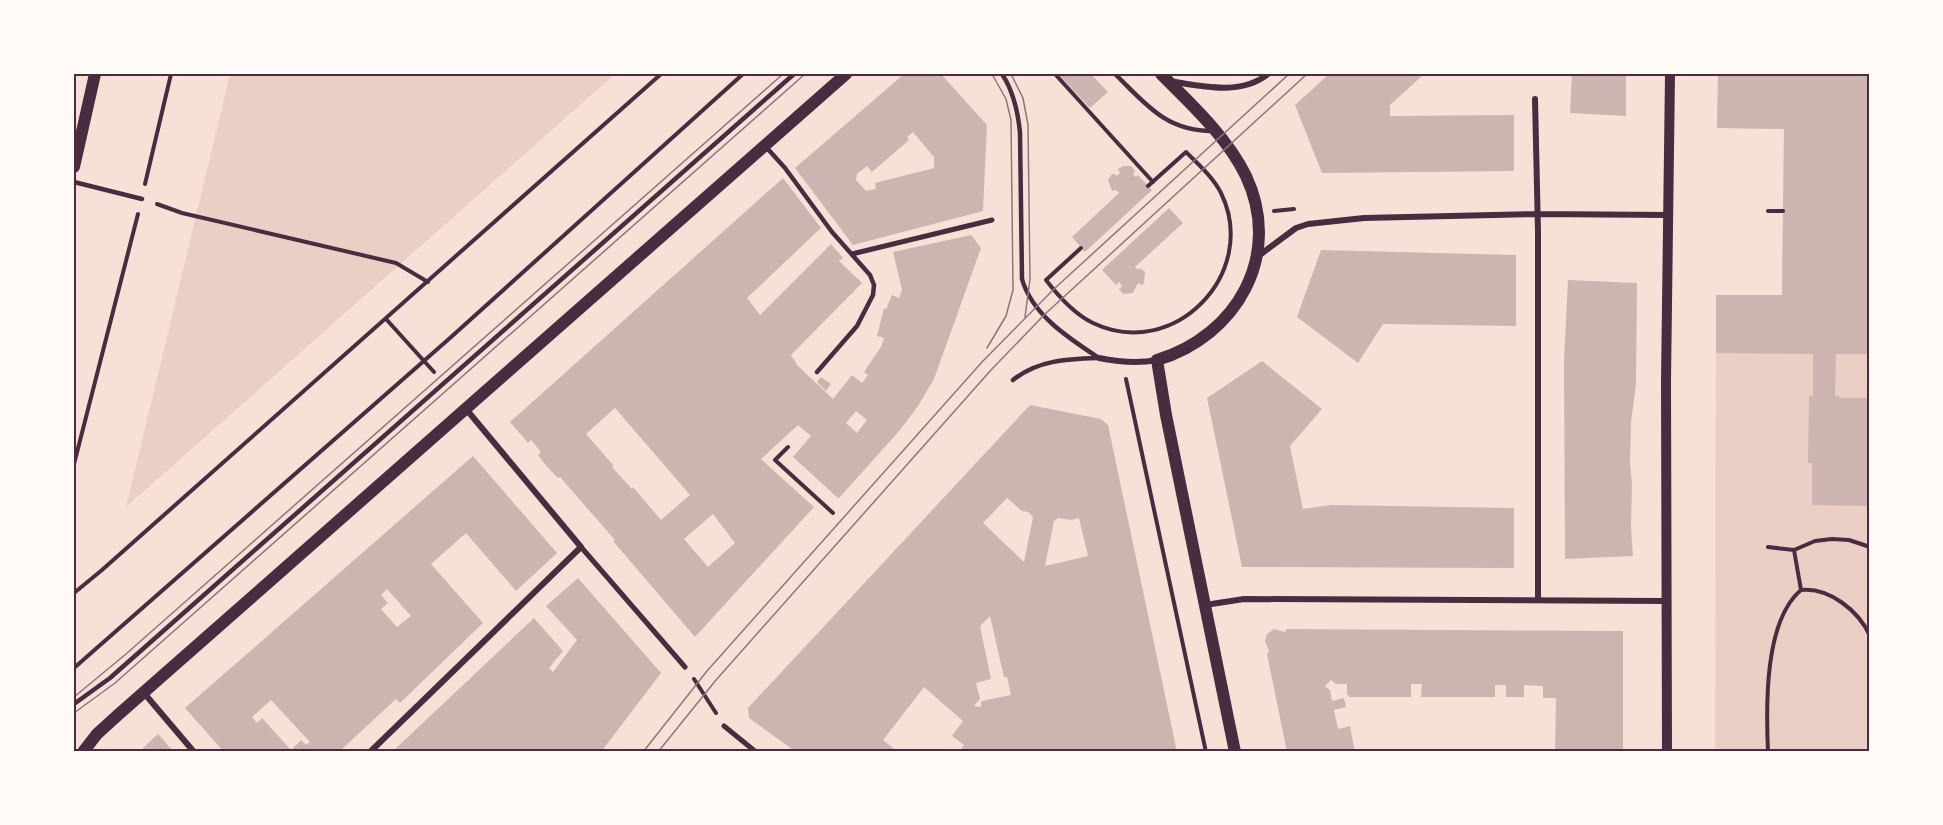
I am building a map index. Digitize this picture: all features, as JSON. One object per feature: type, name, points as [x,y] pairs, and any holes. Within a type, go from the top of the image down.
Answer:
[{"type":"main road","points":[[74,167],[95,74]]},
{"type":"main road","points":[[83,752],[97,734],[846,74]]},
{"type":"main road","points":[[1165,77],[1237,160],[1251,190],[1258,223],[1256,257],[1241,298],[1223,322],[1201,341],[1157,360],[1164,408],[1235,752]]},
{"type":"main road","points":[[74,747],[97,734]]},
{"type":"street","points":[[1165,77],[1214,88],[1240,86],[1254,82],[1268,74]]},
{"type":"street","points":[[1666,752],[1670,74]]},
{"type":"street","points":[[1535,99],[1538,214],[1538,599]]},
{"type":"street","points":[[1256,257],[1296,228],[1308,224],[1364,218],[1538,214],[1669,215]]},
{"type":"street","points":[[852,254],[992,220]]},
{"type":"street","points":[[1099,358],[1124,363],[1144,363],[1157,360]]},
{"type":"street","points":[[466,409],[685,668]]},
{"type":"street","points":[[370,752],[581,547]]},
{"type":"street","points":[[1204,605],[1244,599],[1666,601]]},
{"type":"street","points":[[144,693],[194,752]]},
{"type":"street","points":[[724,726],[756,752]]},
{"type":"lane","points":[[74,704],[110,678],[794,74]]},
{"type":"lane","points":[[1002,74],[1011,91],[1018,113],[1022,279],[1025,290],[1036,306],[1074,342],[1099,358]]},
{"type":"lane","points":[[1115,74],[1162,119],[1189,129],[1214,131]]},
{"type":"lane","points":[[764,145],[785,168],[832,232],[870,275],[874,285],[873,295],[857,326],[817,372]]},
{"type":"lane","points":[[74,182],[142,199]]},
{"type":"lane","points":[[1013,380],[1023,372],[1043,364],[1063,360],[1099,358]]},
{"type":"path","points":[[74,465],[142,199],[171,74]]},
{"type":"path","points":[[74,593],[662,74]]},
{"type":"path","points":[[74,668],[424,361],[743,74]]},
{"type":"path","points":[[1055,74],[1153,182]]},
{"type":"path","points":[[1082,248],[1046,280],[1076,312],[1095,324],[1118,331],[1146,331],[1174,323],[1202,304],[1212,292],[1227,261],[1230,245],[1228,211],[1222,195],[1213,180],[1186,152],[1148,186]]},
{"type":"path","points":[[142,199],[182,213],[396,263],[428,282]]},
{"type":"path","points":[[1768,211],[1783,211]]},
{"type":"path","points":[[386,319],[444,383]]},
{"type":"path","points":[[1124,363],[1135,425],[1206,752]]},
{"type":"path","points":[[788,447],[775,460],[833,513]]},
{"type":"path","points":[[1768,547],[1794,550],[1815,541],[1832,539],[1849,540],[1869,547]]},
{"type":"path","points":[[1794,550],[1801,590]]},
{"type":"path","points":[[1768,752],[1770,665],[1782,618],[1793,597],[1801,590],[1824,594],[1853,610],[1864,624],[1869,636]]},
{"type":"path","points":[[685,668],[724,726]]},
{"type":"shaded area","points":[[230,74],[615,74],[126,507]]},
{"type":"shaded area","points":[[1718,74],[1869,74],[1869,751],[1715,752],[1716,295],[1782,295],[1784,129],[1717,128]]},
{"type":"building","points":[[904,74],[941,74],[987,125],[983,211],[853,245],[795,168]],"holes":[[[913,132],[934,157],[934,168],[875,183],[876,189],[866,191],[856,180],[857,174],[867,166],[872,172],[909,140],[907,137]]]},
{"type":"building","points":[[1058,74],[1091,74],[1108,92],[1090,108]]},
{"type":"building","points":[[1329,74],[1424,74],[1390,105],[1390,116],[1514,115],[1514,171],[1322,173],[1295,105]]},
{"type":"building","points":[[1572,74],[1626,74],[1626,116],[1570,113]]},
{"type":"building","points":[[1718,74],[1869,74],[1869,354],[1836,354],[1835,396],[1869,398],[1869,506],[1812,505],[1812,463],[1808,463],[1809,396],[1813,396],[1813,354],[1716,353],[1716,295],[1782,295],[1784,129],[1717,128]]},
{"type":"building","points":[[1131,166],[1135,171],[1133,174],[1136,177],[1138,175],[1152,190],[1085,252],[1072,237],[1119,193],[1116,190],[1112,191],[1108,180],[1112,174],[1117,176],[1120,173],[1118,169]]},
{"type":"building","points":[[783,178],[821,228],[747,298],[760,315],[831,244],[843,258],[839,261],[862,283],[791,355],[798,366],[833,399],[852,375],[862,383],[868,375],[864,372],[881,347],[884,338],[877,336],[884,308],[886,309],[892,295],[899,298],[902,290],[893,252],[971,235],[981,248],[934,379],[900,430],[840,497],[838,498],[793,457],[811,436],[798,425],[761,459],[814,507],[695,637],[613,541],[615,540],[560,477],[558,478],[548,468],[538,455],[541,452],[531,440],[528,443],[510,422]],"holes":[[[615,408],[690,495],[661,520],[633,487],[632,489],[612,467],[614,466],[586,434]],[[856,411],[867,420],[857,433],[846,423]],[[713,514],[735,543],[708,567],[684,539]]]},
{"type":"building","points":[[1169,208],[1183,223],[1135,267],[1145,272],[1144,283],[1142,285],[1138,283],[1133,293],[1123,294],[1119,289],[1122,286],[1119,282],[1116,285],[1102,270]]},
{"type":"building","points":[[1321,250],[1516,255],[1516,326],[1383,324],[1358,363],[1297,317]]},
{"type":"building","points":[[1568,280],[1637,283],[1636,384],[1631,422],[1630,462],[1633,556],[1565,559],[1564,361]]},
{"type":"building","points":[[1262,361],[1322,409],[1290,446],[1303,509],[1331,505],[1514,508],[1514,568],[1242,567],[1207,398]]},
{"type":"building","points":[[821,377],[831,384],[826,391],[817,382]]},
{"type":"building","points":[[1030,405],[1101,419],[1108,425],[1177,752],[959,752],[964,745],[952,736],[963,721],[924,687],[883,740],[898,752],[796,752],[749,718],[748,708]],"holes":[[[1007,498],[1033,517],[1024,562],[983,523]],[[1059,518],[1071,520],[1079,518],[1088,556],[1045,566],[1054,521]],[[990,616],[1004,677],[1007,677],[1011,695],[981,701],[981,707],[974,706],[980,699],[976,683],[991,679],[980,626]]]},
{"type":"building","points":[[473,456],[557,553],[516,591],[466,533],[431,564],[483,623],[400,703],[396,699],[342,749],[345,752],[224,752],[185,708]],"holes":[[[387,589],[411,616],[397,627],[381,609],[388,603],[381,595]],[[271,700],[310,742],[306,745],[301,740],[291,750],[262,718],[257,723],[252,717]]]},
{"type":"building","points":[[578,578],[661,673],[601,752],[392,752],[534,618],[563,651],[549,668],[553,672],[577,640],[546,606]]},
{"type":"building","points":[[1274,629],[1285,632],[1287,629],[1623,631],[1623,752],[1555,752],[1556,698],[1543,698],[1543,686],[1524,685],[1524,697],[1506,697],[1506,685],[1495,685],[1495,697],[1421,697],[1422,684],[1411,684],[1411,697],[1349,697],[1347,684],[1336,684],[1331,680],[1325,686],[1330,690],[1332,701],[1344,698],[1346,707],[1334,710],[1338,729],[1350,726],[1355,752],[1287,752],[1267,654],[1269,651],[1265,641],[1267,634]]},
{"type":"building","points":[[158,734],[174,752],[139,752]]},
{"type":"tram line","points":[[74,697],[126,654],[783,74]]},
{"type":"tram line","points":[[74,713],[115,683],[805,74]]},
{"type":"tram line","points":[[987,348],[1006,316],[1013,290],[1011,120],[1006,99],[992,74]]},
{"type":"tram line","points":[[1011,74],[1023,98],[1028,125],[1030,279],[1025,317]]},
{"type":"tram line","points":[[643,752],[707,671],[982,362],[1054,289],[1289,74]]},
{"type":"tram line","points":[[658,752],[716,680],[991,370],[1044,315],[1307,74]]}]
